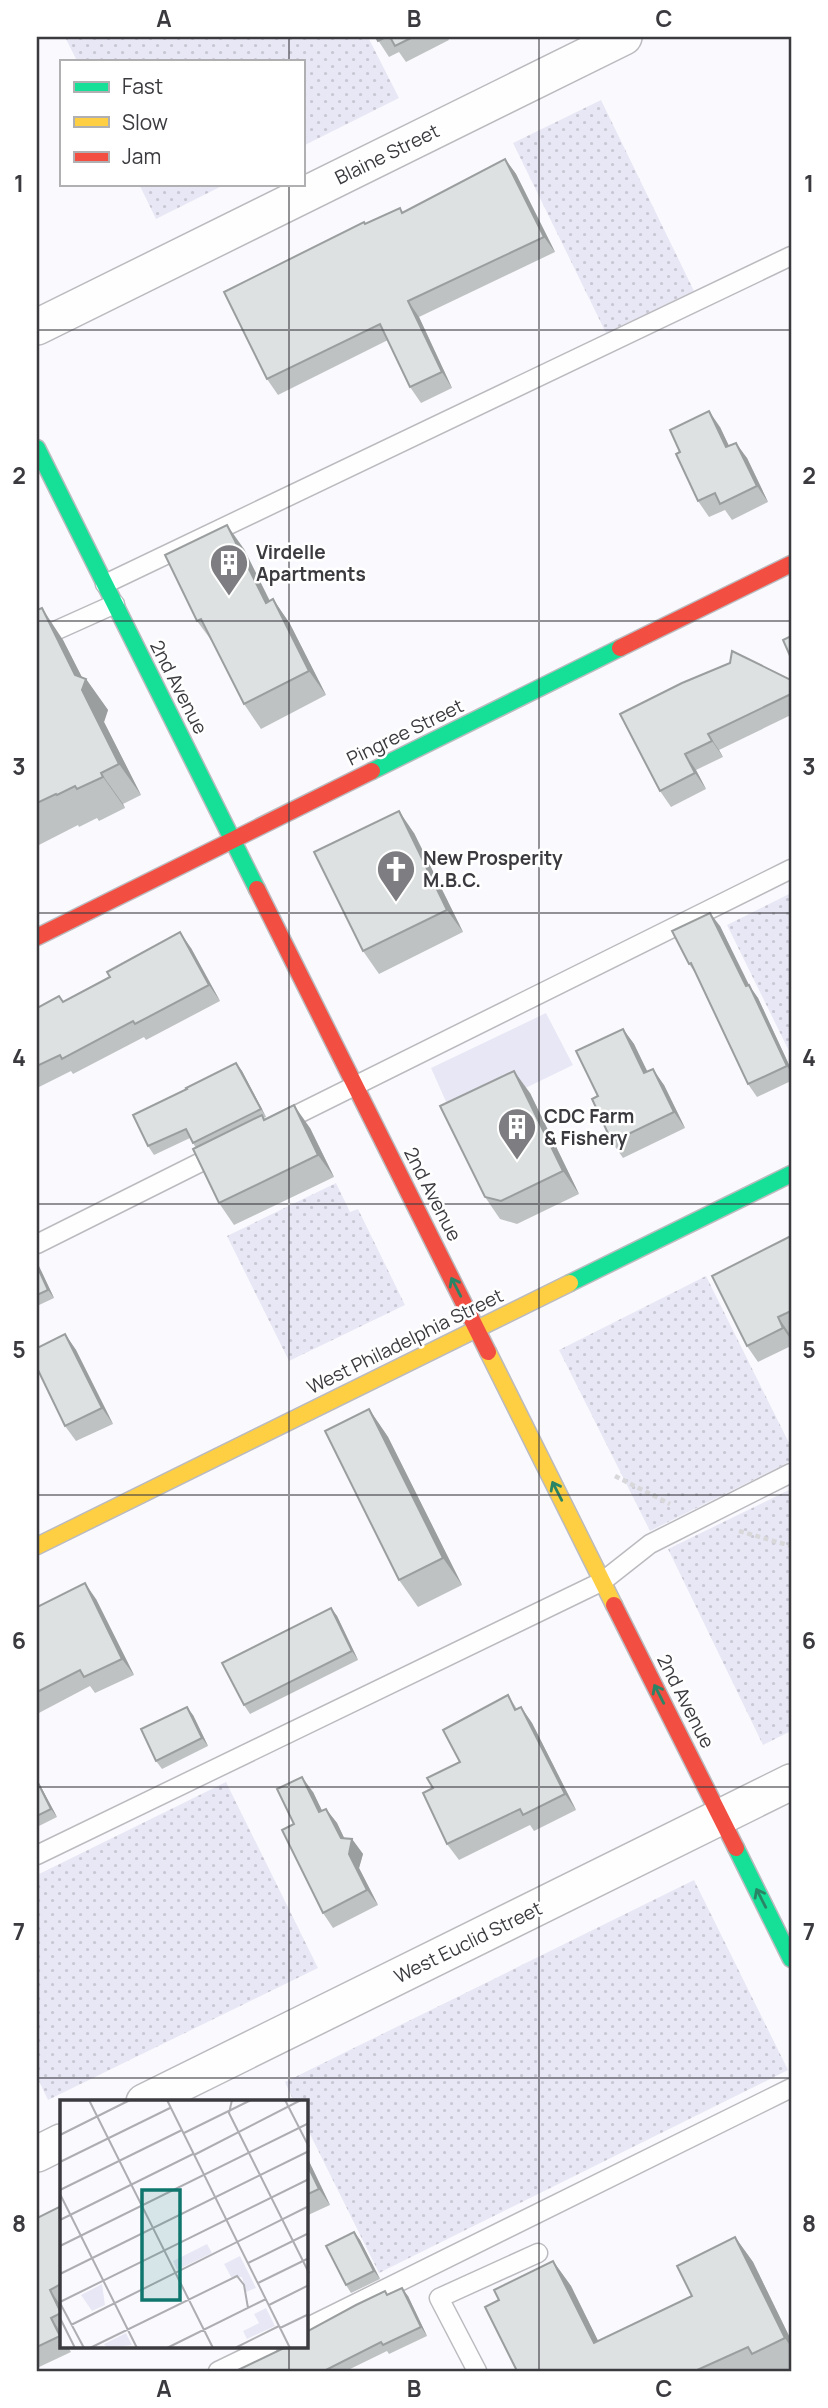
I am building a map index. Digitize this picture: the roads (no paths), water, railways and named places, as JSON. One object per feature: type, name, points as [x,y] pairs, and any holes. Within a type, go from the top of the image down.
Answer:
[{"type":"street","name":"Blaine Street","points":[[37,327],[624,37]]},
{"type":"street","name":"2nd Avenue","points":[[37,448],[791,1959]]},
{"type":"street","name":"Pingree Street","points":[[37,937],[791,564]]},
{"type":"street","name":"West Philadelphia Street","points":[[37,1546],[791,1174]]},
{"type":"street","name":"West Euclid Street","points":[[148,2100],[791,1782]]},
{"type":"street","points":[[37,2154],[60,2142]]},
{"type":"lane","points":[[105,584],[791,256]]},
{"type":"lane","points":[[37,639],[115,604]]},
{"type":"lane","points":[[262,1132],[791,869]]},
{"type":"lane","points":[[37,1244],[237,1144]]},
{"type":"lane","points":[[37,1855],[603,1581],[650,1544],[791,1474]]},
{"type":"lane","points":[[308,2327],[791,2088]]},
{"type":"lane","points":[[477,2371],[439,2298],[538,2253]]},
{"type":"lane","points":[[218,2371],[266,2348]]},
{"type":"place","name":"Virdelle Apartments","points":[[229,597]]},
{"type":"place","name":"New Prosperity M.B.C.","points":[[396,903]]},
{"type":"place","name":"CDC Farm & Fishery","points":[[517,1161]]}]
